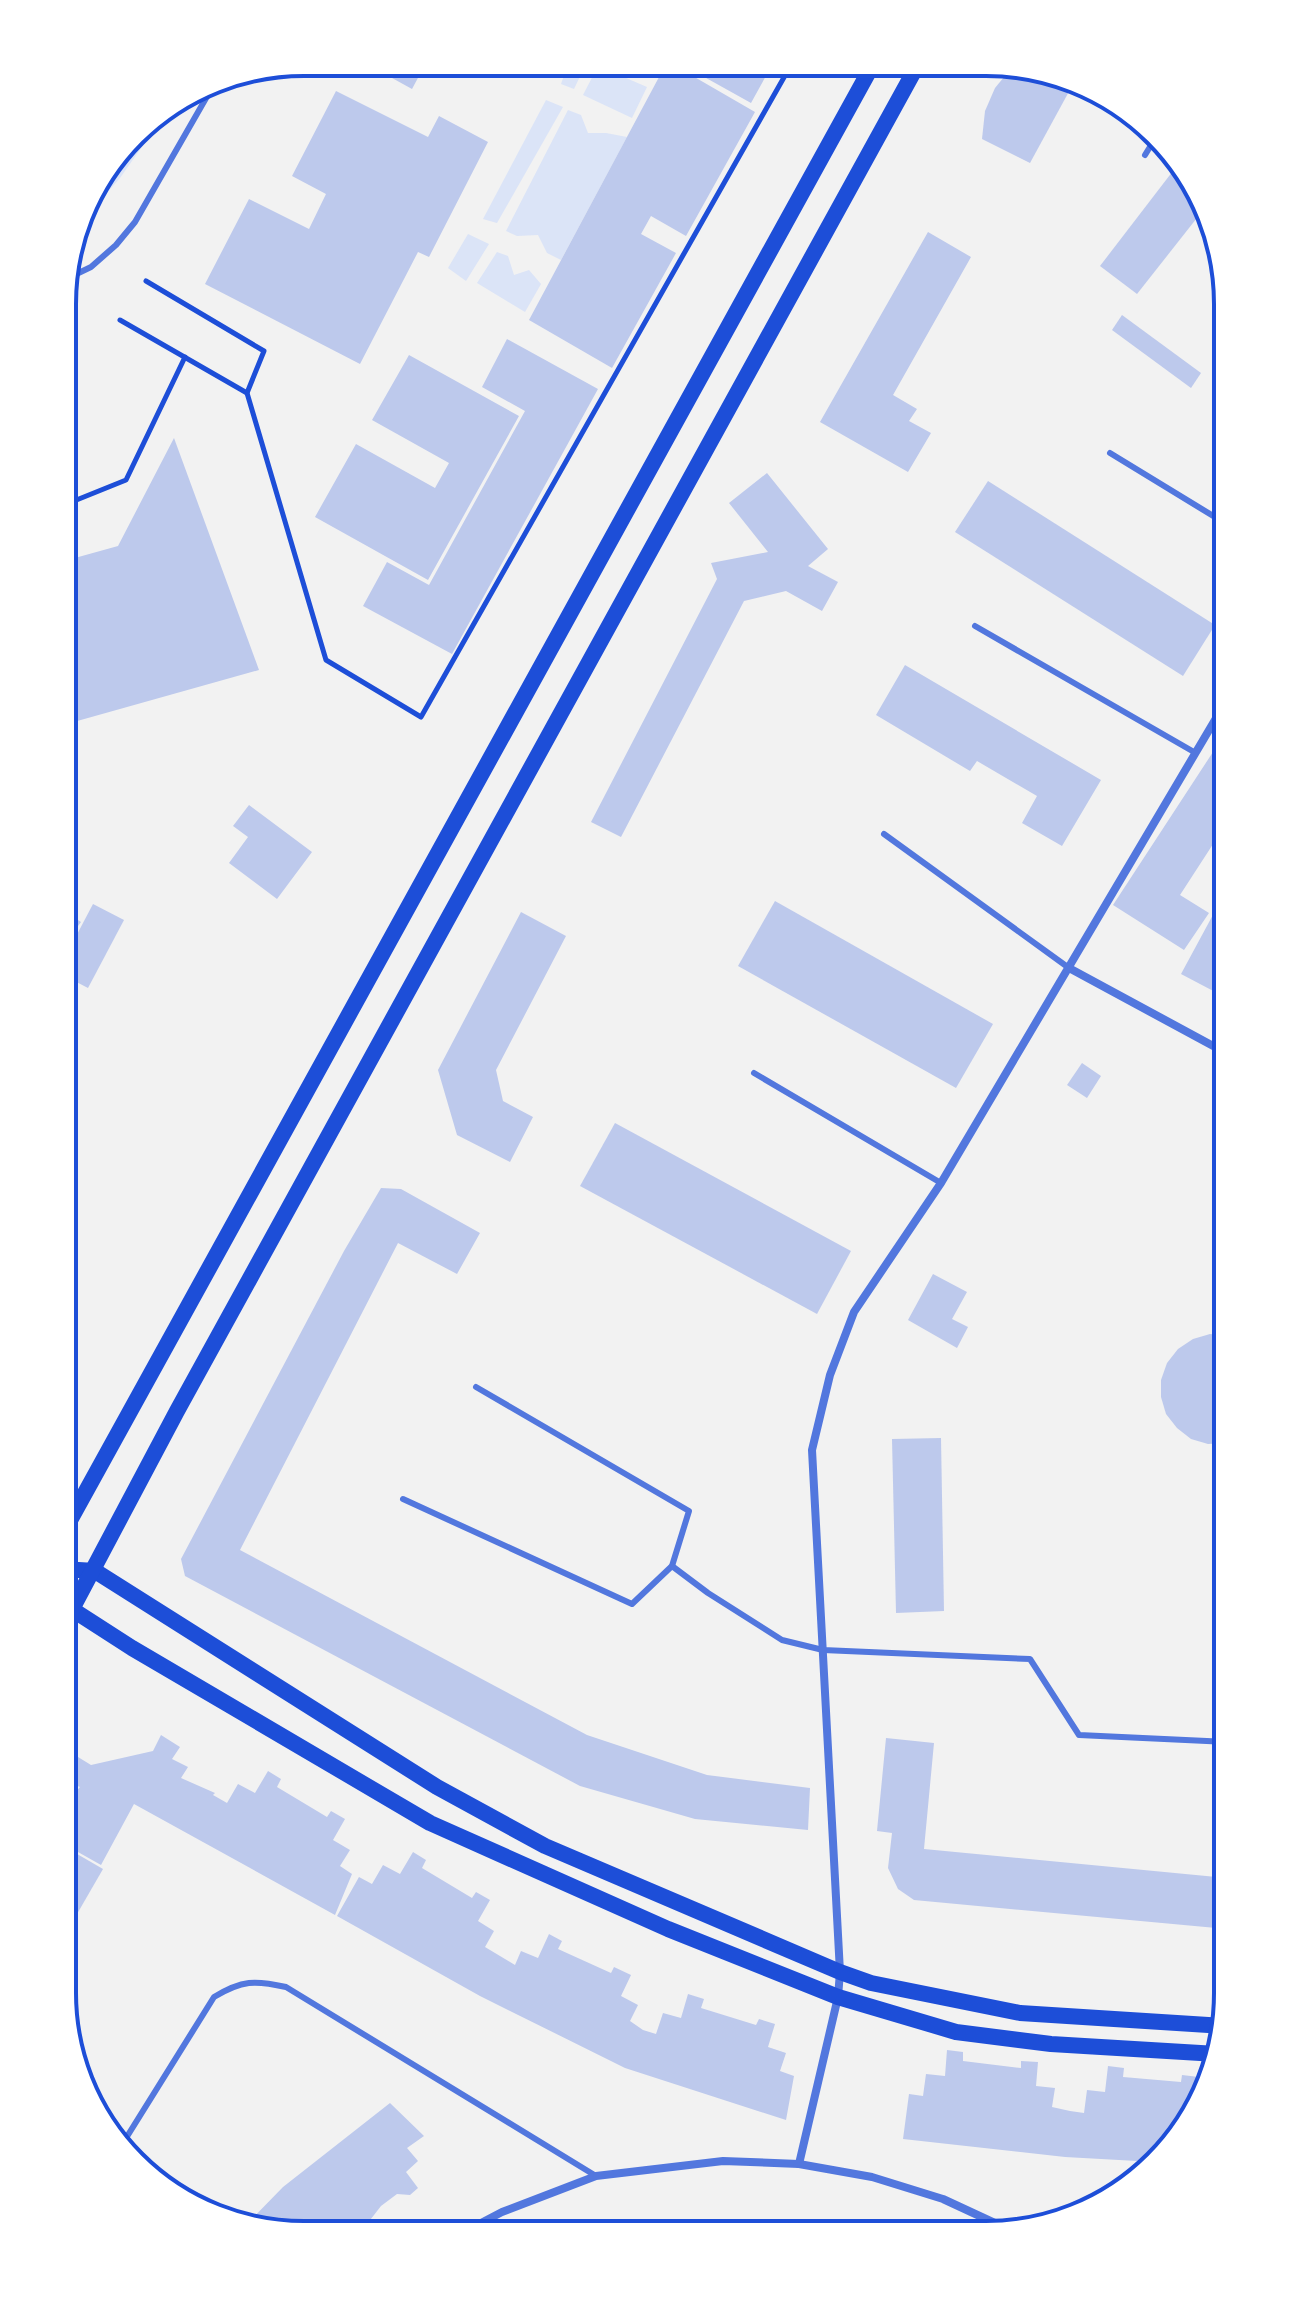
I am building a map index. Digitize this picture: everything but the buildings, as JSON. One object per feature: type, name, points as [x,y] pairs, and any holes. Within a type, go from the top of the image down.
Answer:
[{"type":"main road","points":[[76,1509],[866,76]]},
{"type":"main road","points":[[76,1605],[177,1411],[911,76]]},
{"type":"main road","points":[[76,1570],[95,1571],[437,1787],[545,1846],[840,1972],[871,1983],[1020,2013],[1212,2025]]},
{"type":"main road","points":[[76,1612],[430,1823],[668,1929],[838,1997],[956,2032],[1051,2044],[1206,2053]]},
{"type":"street","points":[[799,2164],[838,1997],[840,1972],[812,1450],[830,1375],[854,1312],[941,1183],[1214,720]]},
{"type":"street","points":[[1069,968],[1214,1046]]},
{"type":"street","points":[[485,2221],[596,2176],[723,2161],[799,2164],[872,2177],[943,2199],[990,2221]]},
{"type":"lane","points":[[78,273],[91,267],[116,245],[135,222],[206,98]]},
{"type":"lane","points":[[1145,155],[1150,146]]},
{"type":"lane","points":[[1110,453],[1214,516]]},
{"type":"lane","points":[[975,626],[1194,752]]},
{"type":"lane","points":[[884,834],[1069,968]]},
{"type":"lane","points":[[754,1073],[941,1183]]},
{"type":"lane","points":[[403,1499],[632,1604],[672,1566],[689,1511],[476,1387]]},
{"type":"lane","points":[[672,1566],[782,1640],[823,1650],[1030,1659],[1079,1735],[1214,1741]]},
{"type":"lane","points":[[127,2137],[214,1997],[234,1984],[260,1981],[286,1987],[596,2176]]},
{"type":"path","points":[[146,281],[264,351],[247,393],[326,660],[421,717],[785,76]]},
{"type":"path","points":[[120,320],[247,393]]},
{"type":"path","points":[[76,500],[126,480],[185,357]]},
{"type":"shaded area","points":[[564,76],[580,76],[574,89],[561,84]]},
{"type":"shaded area","points":[[593,76],[621,76],[647,87],[632,118],[583,95]]},
{"type":"shaded area","points":[[546,100],[563,107],[497,223],[483,219]]},
{"type":"shaded area","points":[[568,110],[581,115],[588,133],[627,137],[561,260],[547,253],[538,235],[517,236],[506,231]]},
{"type":"shaded area","points":[[146,141],[102,199],[114,177]]},
{"type":"shaded area","points":[[468,234],[489,244],[466,281],[448,268]]},
{"type":"shaded area","points":[[497,252],[508,256],[514,275],[529,270],[541,284],[525,312],[477,283]]}]
